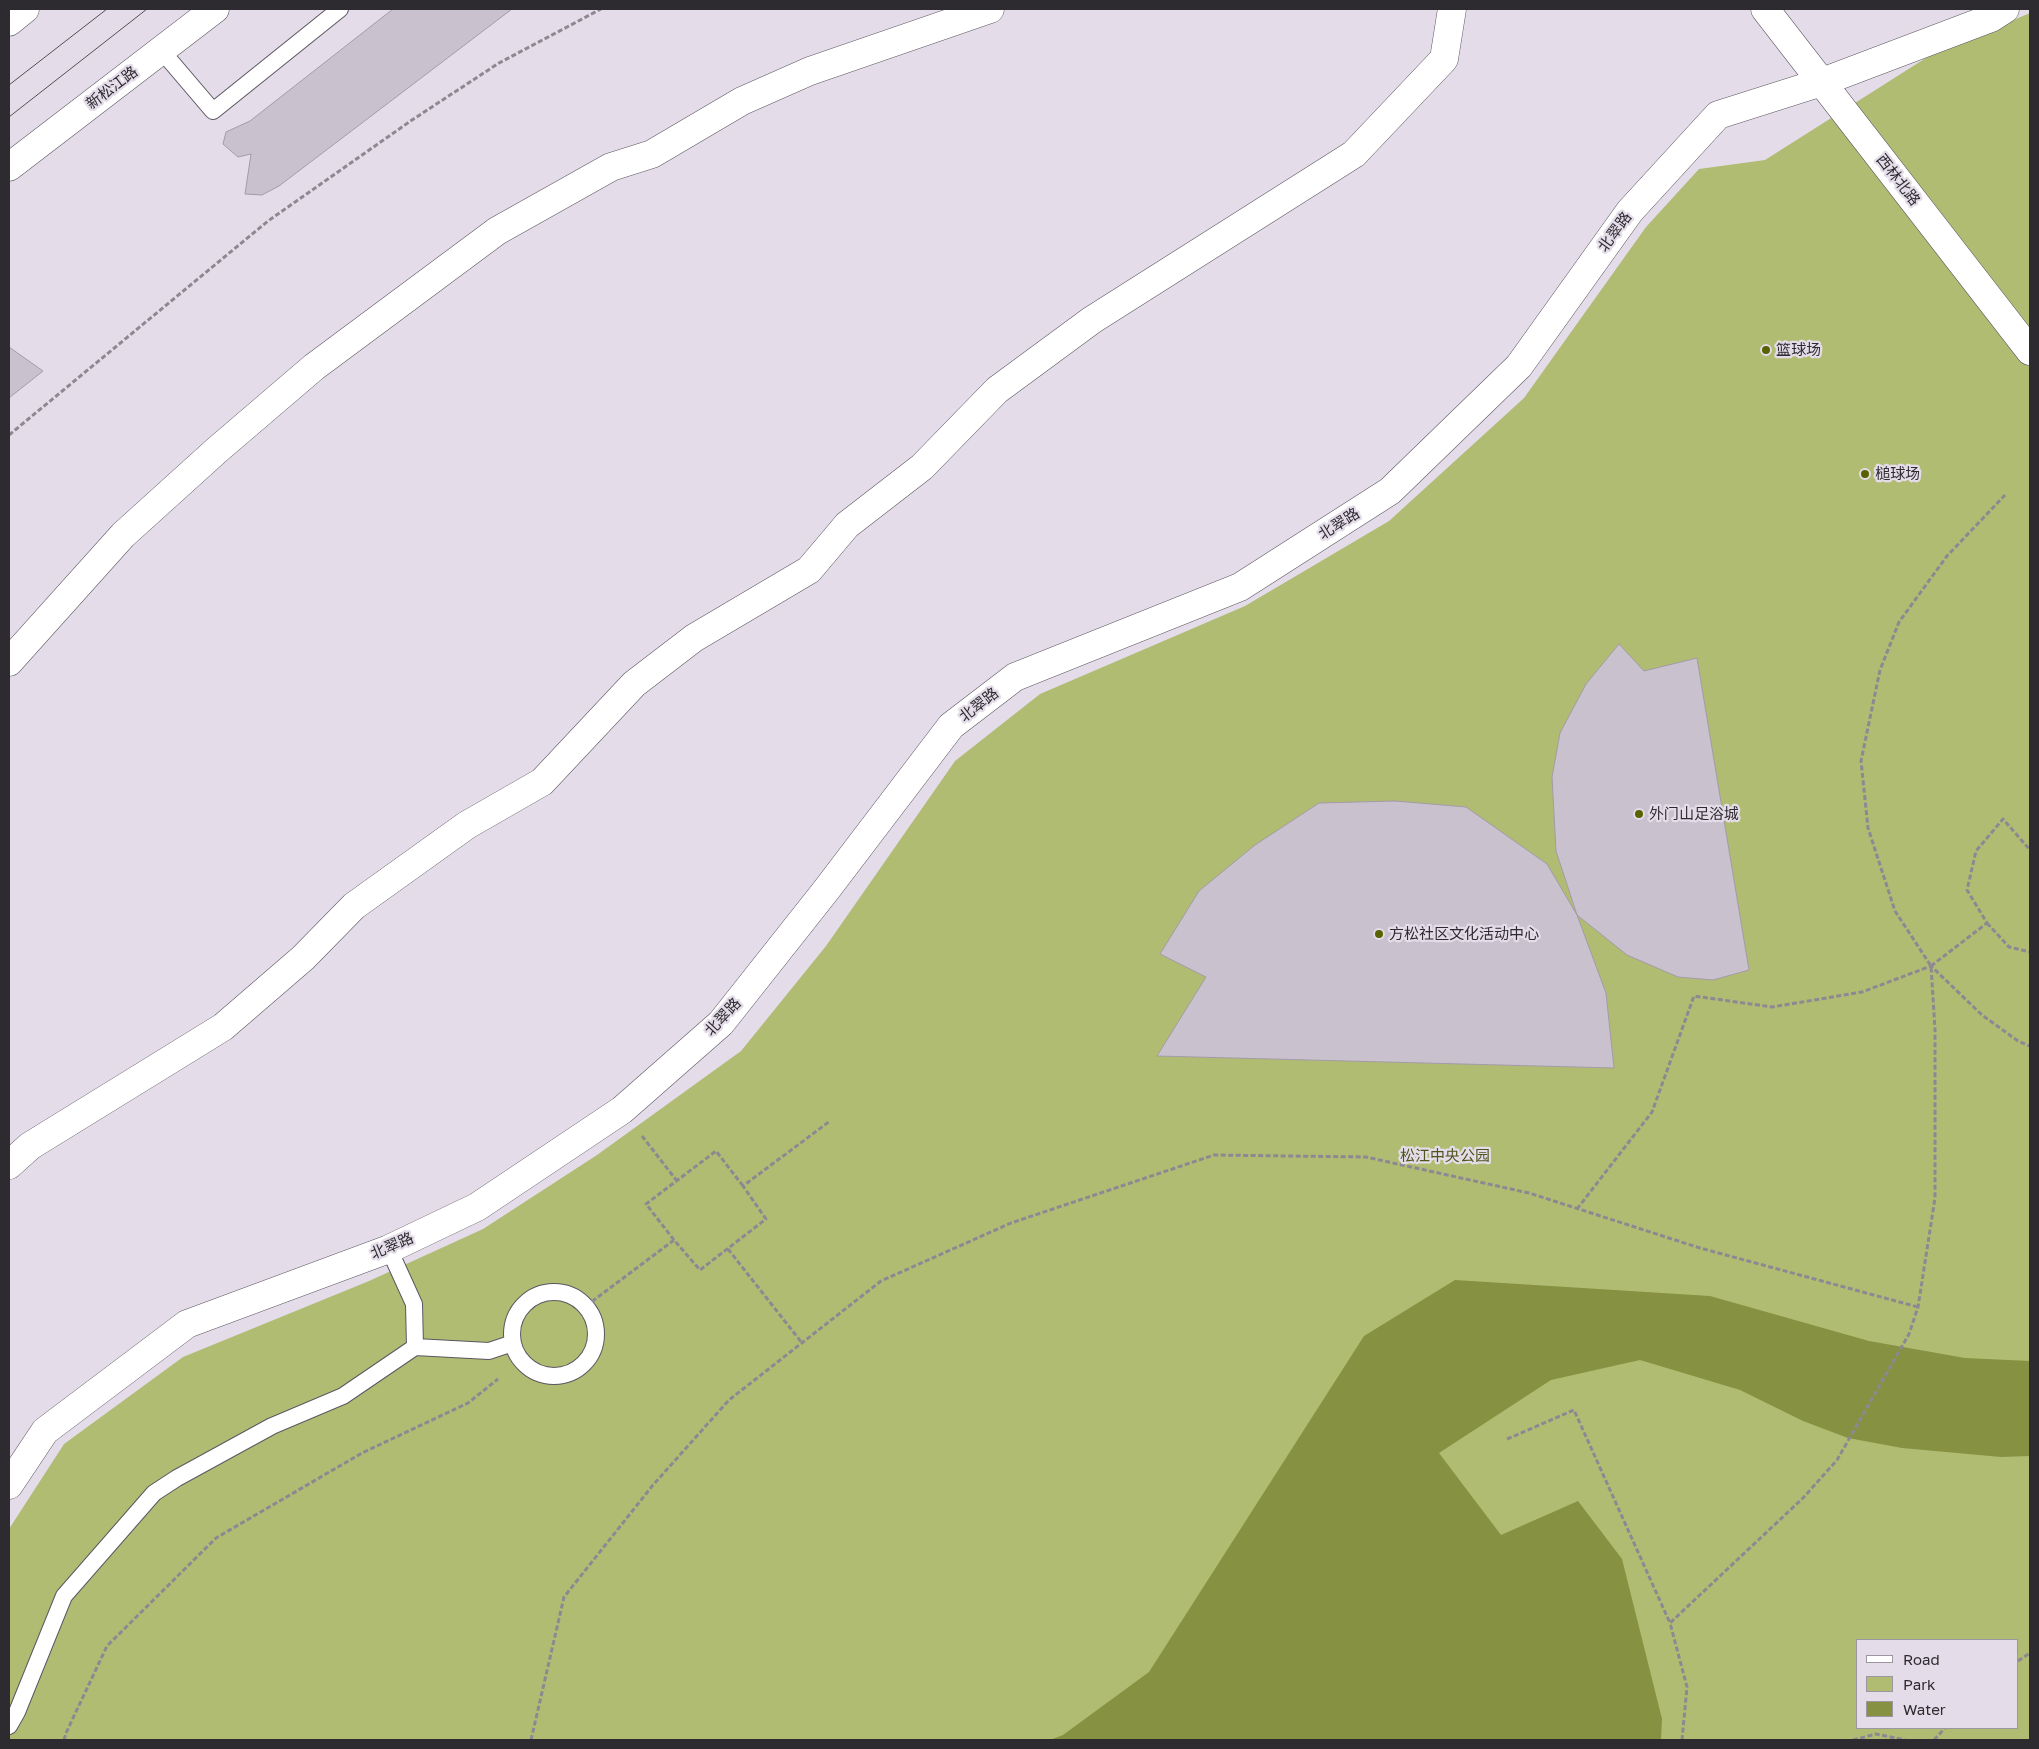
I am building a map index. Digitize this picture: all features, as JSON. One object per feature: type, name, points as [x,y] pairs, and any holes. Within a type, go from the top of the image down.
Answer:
[{"type":"street","points":[[9,22],[25,9]]},
{"type":"street","name":"新松江路","points":[[9,167],[215,9]]},
{"type":"street","points":[[9,662],[123,535],[217,450],[314,367],[497,231],[611,167],[652,154],[742,101],[810,70],[990,9]]},
{"type":"street","points":[[9,1166],[30,1146],[223,1027],[303,958],[354,906],[467,825],[542,782],[634,684],[694,638],[809,570],[847,525],[922,467],[997,390],[1092,320],[1354,154],[1444,59],[1452,9]]},
{"type":"street","name":"西林北路","points":[[1765,9],[2030,351]]},
{"type":"street","name":"北翠路","points":[[9,1485],[45,1431],[187,1324],[389,1248],[477,1207],[622,1110],[721,1023],[827,889],[951,726],[1015,677],[1240,587],[1390,491],[1520,366],[1630,211],[1718,115],[1822,82],[1991,18],[2005,9]]},
{"type":"lane","points":[[161,50],[214,111],[340,9]]},
{"type":"lane","points":[[389,1248],[414,1304],[415,1347]]},
{"type":"lane","points":[[549,1292],[563,1292],[576,1297],[586,1306],[593,1318],[597,1331],[591,1356],[582,1366],[570,1374],[544,1375],[532,1370],[522,1361],[513,1343],[512,1329],[516,1316],[524,1304],[536,1296],[549,1292]]},
{"type":"lane","points":[[9,1726],[17,1712],[64,1596],[154,1493],[177,1478],[272,1426],[343,1396],[415,1347],[489,1351],[513,1343]]},
{"type":"path","points":[[9,435],[268,221],[412,120],[499,63],[601,9]]},
{"type":"path","points":[[2005,495],[1947,556],[1899,622],[1880,670],[1861,761],[1868,828],[1894,910],[1931,966],[1982,1015],[2018,1041],[2030,1046]]},
{"type":"path","points":[[2030,850],[2003,819],[1976,851],[1967,890],[1987,923],[2008,947],[2030,952]]},
{"type":"path","points":[[1578,1209],[1652,1112],[1694,996],[1772,1007],[1862,992],[1931,966],[1987,923]]},
{"type":"path","points":[[1670,1624],[1803,1498],[1837,1460],[1909,1334],[1918,1307],[1935,1198],[1934,1029],[1931,966]]},
{"type":"path","points":[[622,1110],[677,1181]]},
{"type":"path","points":[[743,1186],[830,1122]]},
{"type":"path","points":[[716,1151],[766,1219],[700,1270],[646,1204],[677,1181],[716,1151]]},
{"type":"path","points":[[532,1740],[564,1597],[652,1485],[729,1400],[881,1281],[1011,1223],[1214,1155],[1366,1157],[1529,1193],[1700,1248],[1918,1307]]},
{"type":"path","points":[[586,1306],[674,1240]]},
{"type":"path","points":[[728,1248],[802,1343]]},
{"type":"path","points":[[64,1740],[107,1646],[216,1538],[362,1453],[468,1403],[522,1361]]},
{"type":"path","points":[[1507,1439],[1574,1410],[1670,1624],[1687,1686],[1682,1740]]},
{"type":"path","points":[[2019,1660],[2030,1653]]},
{"type":"path","points":[[1934,1740],[1944,1729]]},
{"type":"path","points":[[1853,1740],[1876,1734],[1905,1740]]},
{"type":"green space","name":"松江中央公园","points":[[2030,13],[2030,1740],[9,1740],[9,1529],[64,1444],[183,1357],[369,1281],[483,1229],[597,1155],[741,1051],[826,946],[955,761],[1040,694],[1245,606],[1389,521],[1524,398],[1646,227],[1699,169],[1765,160],[1929,56]]},
{"type":"water","points":[[1455,1280],[1710,1296],[1869,1341],[1965,1358],[2030,1361],[2030,1456],[2001,1457],[1902,1448],[1848,1438],[1803,1421],[1740,1390],[1640,1360],[1551,1380],[1439,1453],[1501,1535],[1578,1501],[1622,1559],[1662,1719],[1661,1740],[1050,1740],[1063,1735],[1149,1672],[1364,1336]]},
{"type":"building","points":[[393,9],[512,9],[279,186],[262,195],[245,194],[251,154],[238,157],[223,144],[226,132],[250,121]]},
{"type":"building","points":[[9,347],[43,371],[9,398]]},
{"type":"building","name":"外门山足浴城","points":[[1619,644],[1644,671],[1697,658],[1749,970],[1713,980],[1678,977],[1627,955],[1577,915],[1556,851],[1552,777],[1560,733],[1586,684]]},
{"type":"building","name":"方松社区文化活动中心","points":[[1395,801],[1466,807],[1547,864],[1577,915],[1606,993],[1614,1068],[1157,1056],[1206,977],[1160,954],[1199,891],[1255,845],[1319,803]]},
{"type":"tram line","points":[[9,85],[107,9]]},
{"type":"tram line","points":[[9,117],[147,9]]},
{"type":"place","name":"篮球场","points":[[1766,350]]},
{"type":"place","name":"槌球场","points":[[1865,474]]},
{"type":"place","name":"外门山足浴城","points":[[1639,814]]},
{"type":"place","name":"方松社区文化活动中心","points":[[1379,934]]}]
